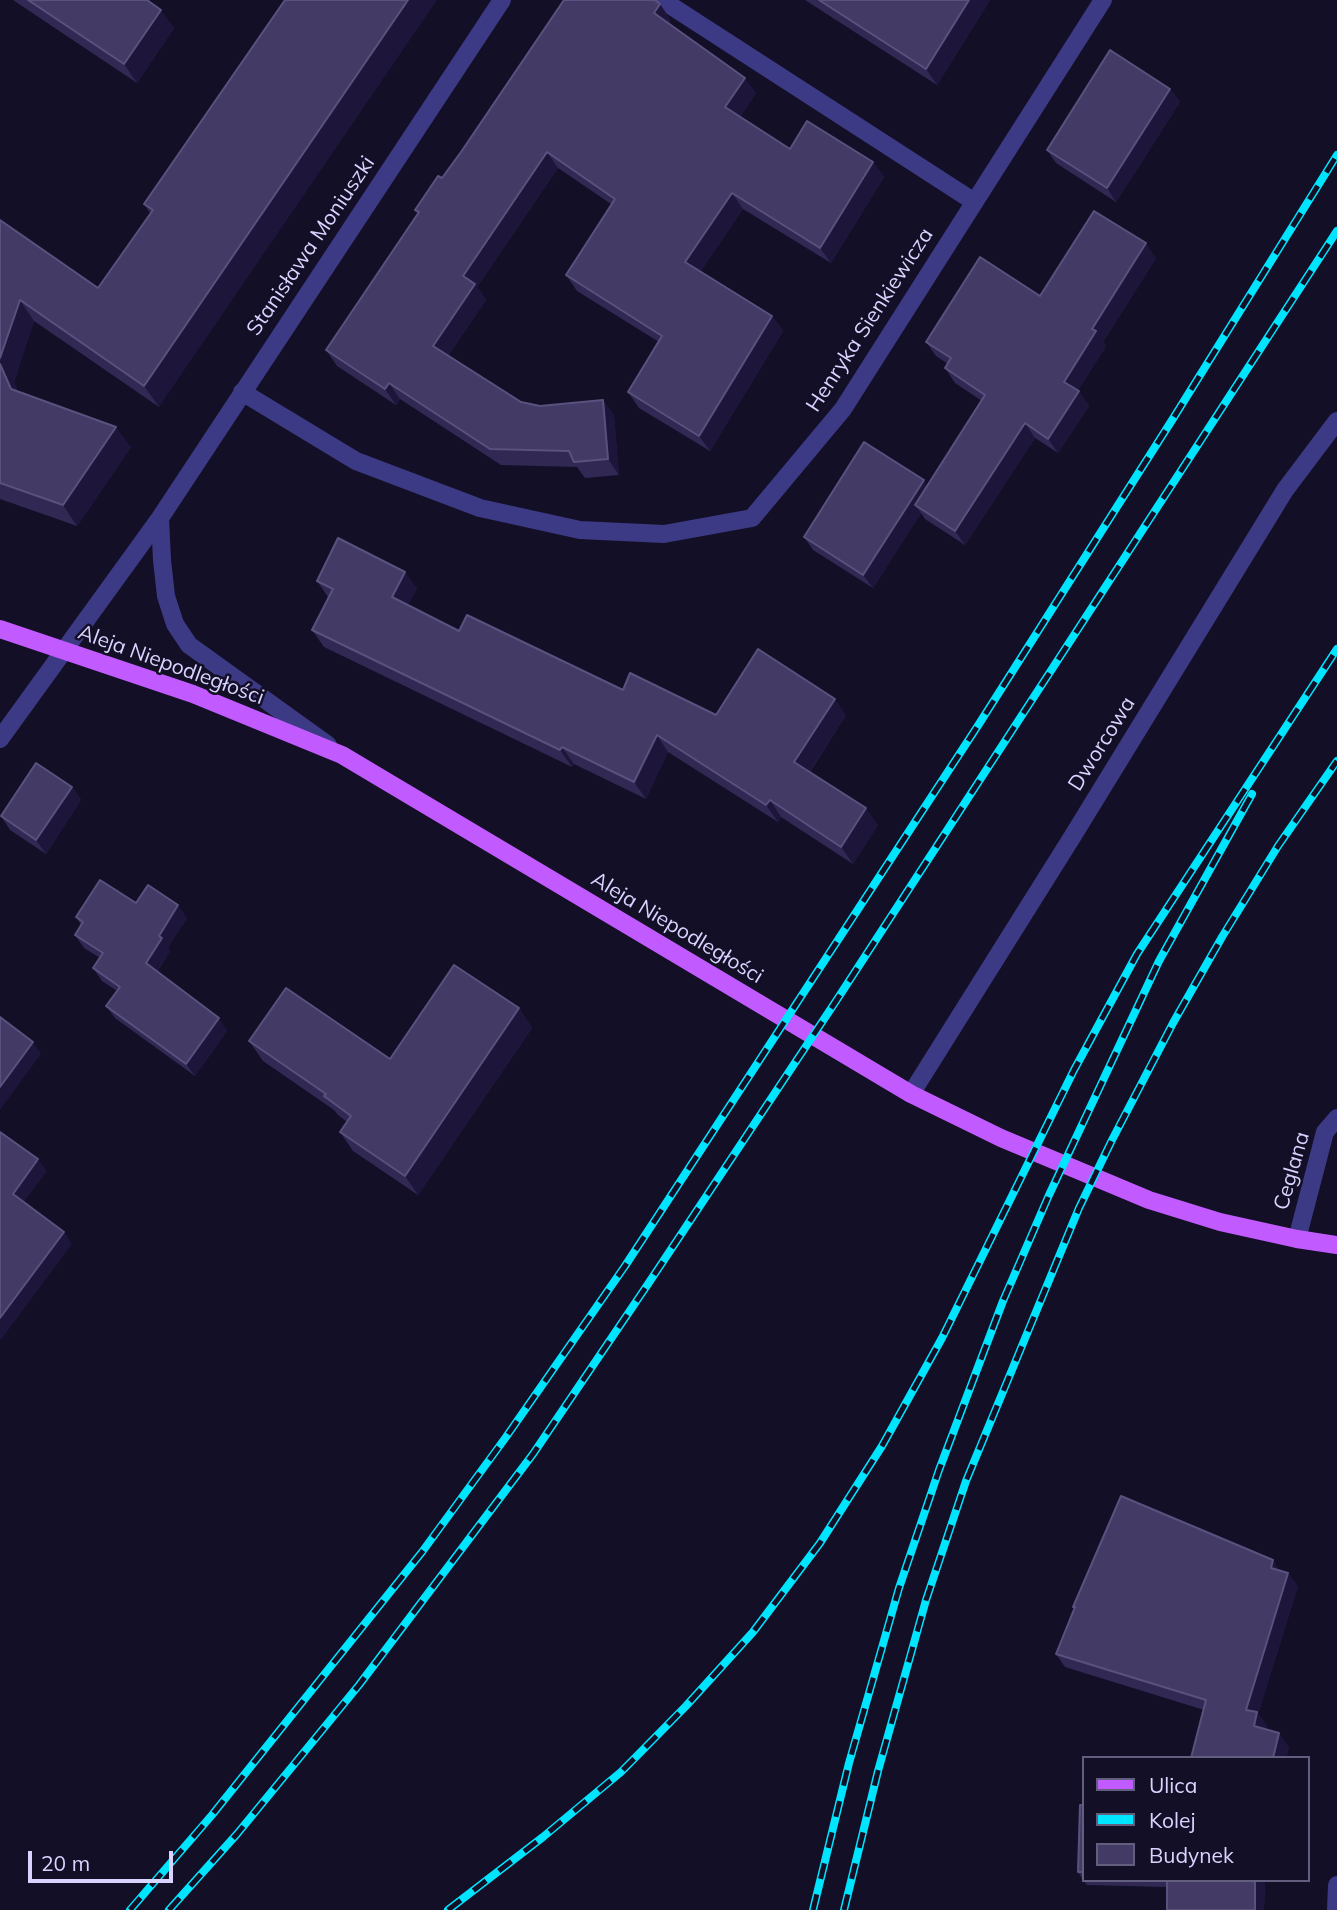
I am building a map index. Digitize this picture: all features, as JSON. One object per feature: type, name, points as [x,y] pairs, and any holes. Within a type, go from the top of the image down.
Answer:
[{"type":"main road","name":"Aleja Niepodległości","points":[[0,629],[193,694],[342,755],[911,1094],[1000,1138],[1149,1200],[1220,1222],[1337,1245]]},
{"type":"street","name":"Stanisława Moniuszki","points":[[0,738],[160,518],[502,0]]},
{"type":"street","points":[[662,0],[974,201]]},
{"type":"street","name":"Henryka Sienkiewicza","points":[[242,391],[356,461],[480,508],[580,530],[664,534],[752,517],[843,409],[1103,0]]},
{"type":"street","name":"Dworcowa","points":[[911,1094],[1285,490],[1337,421]]},
{"type":"street","points":[[160,518],[166,596],[175,624],[189,645],[342,755]]},
{"type":"street","name":"Ceglana","points":[[1297,1239],[1325,1132],[1337,1118]]},
{"type":"street","points":[[1336,1910],[1337,1885]]},
{"type":"building","points":[[28,0],[147,0],[161,10],[124,64]]},
{"type":"building","points":[[285,0],[408,0],[144,386],[20,300],[0,358],[0,220],[98,288],[153,210],[144,204]]},
{"type":"building","points":[[564,0],[655,0],[660,4],[654,13],[745,78],[725,107],[790,149],[807,121],[873,162],[820,248],[732,193],[685,262],[772,316],[699,436],[628,392],[662,336],[566,275],[615,199],[547,152],[463,276],[475,284],[433,346],[521,402],[540,406],[603,400],[608,459],[574,462],[569,451],[490,449],[389,383],[385,389],[326,350],[419,212],[415,210],[438,176],[442,178],[461,152]]},
{"type":"building","points":[[819,0],[969,0],[926,69]]},
{"type":"building","points":[[1110,50],[1170,89],[1107,188],[1047,150]]},
{"type":"building","points":[[1094,211],[1146,243],[1092,329],[1096,331],[1064,382],[1079,391],[1048,439],[1025,423],[955,531],[915,505],[985,395],[945,368],[951,358],[926,342],[980,257],[1040,296]]},
{"type":"building","points":[[0,364],[11,389],[116,427],[63,505],[0,483]]},
{"type":"building","points":[[864,442],[924,480],[863,575],[804,537]]},
{"type":"building","points":[[338,538],[405,572],[392,597],[459,631],[467,615],[623,690],[630,673],[716,715],[758,649],[835,699],[794,762],[866,808],[841,847],[770,800],[766,805],[657,735],[634,782],[562,747],[560,750],[312,630],[333,589],[317,581]]},
{"type":"building","points":[[36,763],[72,787],[36,840],[1,816]]},
{"type":"building","points":[[100,880],[136,903],[148,885],[178,905],[146,963],[219,1018],[186,1064],[106,1006],[120,987],[93,968],[103,953],[75,935],[83,922],[76,917]]},
{"type":"building","points":[[454,965],[519,1008],[405,1176],[340,1132],[351,1116],[324,1096],[326,1094],[249,1041],[286,988],[390,1059]]},
{"type":"building","points":[[0,1017],[33,1042],[0,1087]]},
{"type":"building","points":[[0,1132],[38,1159],[13,1194],[64,1232],[0,1318]]},
{"type":"building","points":[[1121,1496],[1273,1560],[1271,1568],[1288,1573],[1246,1710],[1257,1712],[1254,1726],[1279,1733],[1273,1756],[1192,1756],[1206,1700],[1056,1654],[1073,1607]]},
{"type":"building","points":[[1080,1805],[1082,1805],[1082,1872],[1078,1872]]},
{"type":"building","points":[[1167,1882],[1255,1882],[1255,1910],[1167,1910]]},
{"type":"railway","points":[[130,1910],[212,1815],[422,1552],[625,1266],[979,724],[1337,155]]},
{"type":"railway","points":[[169,1910],[237,1834],[359,1685],[533,1454],[836,1001],[1337,231]]},
{"type":"railway","points":[[448,1910],[543,1837],[621,1772],[753,1632],[820,1543],[882,1446],[942,1338],[1074,1070],[1137,954],[1337,649]]},
{"type":"railway","points":[[844,1910],[878,1771],[926,1600],[966,1481],[1079,1208],[1173,1023],[1222,937],[1278,846],[1337,761]]},
{"type":"railway","points":[[813,1910],[849,1763],[899,1588],[939,1470],[1003,1301],[1049,1195],[1159,961],[1252,794]]}]
